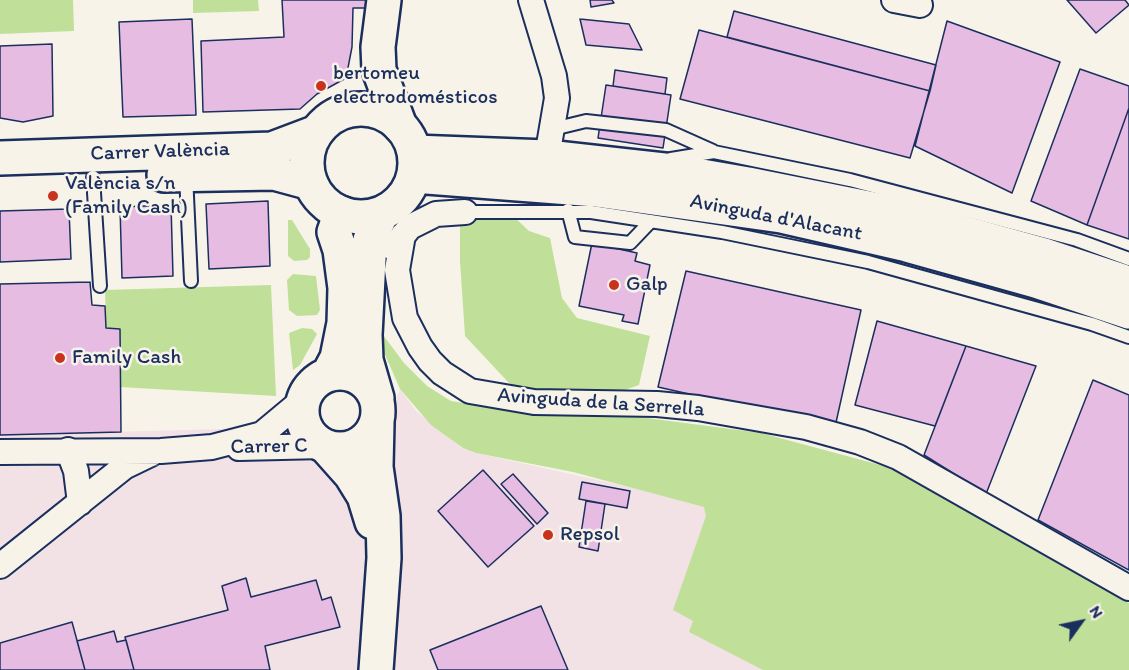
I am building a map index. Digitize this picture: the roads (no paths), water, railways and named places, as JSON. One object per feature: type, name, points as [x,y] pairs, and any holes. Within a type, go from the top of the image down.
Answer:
[{"type":"main road","points":[[384,0],[378,47],[379,70],[409,151],[402,198],[392,224],[341,213],[321,199],[311,183],[308,160],[317,132],[339,114],[354,110],[382,114],[409,151]]},
{"type":"main road","name":"Carrer València","points":[[0,158],[272,149],[317,132]]},
{"type":"main road","name":"Avinguda d'Alacant","points":[[409,151],[550,143],[626,166],[720,178],[888,212],[1044,255],[1129,283]]},
{"type":"main road","name":"Avinguda d'Alacant","points":[[409,151],[502,182],[668,198],[792,219],[907,245],[1036,281],[1129,312]]},
{"type":"main road","name":"Carrer València","points":[[0,180],[274,173],[311,183]]},
{"type":"main road","points":[[328,375],[337,358],[344,322],[345,288],[340,249],[334,232],[341,213]]},
{"type":"main road","name":"Carrer C","points":[[376,670],[384,558],[376,467],[377,411],[366,360],[366,307],[370,240],[392,224]]},
{"type":"main road","points":[[351,374],[371,388],[377,411],[363,443],[352,449],[325,447],[307,431],[303,421],[304,399],[317,380],[328,375],[351,374]]},
{"type":"main road","name":"Carrer C","points":[[325,447],[351,475],[364,496],[384,558]]},
{"type":"street","points":[[531,0],[554,76],[557,98],[550,143]]},
{"type":"street","points":[[894,0],[920,5]]},
{"type":"street","points":[[392,224],[410,227],[436,214],[465,212]]},
{"type":"street","name":"Avinguda de la Serrella","points":[[392,224],[405,318],[430,361],[449,378],[470,391],[534,402],[657,404],[698,408],[806,427],[860,442],[898,457],[1129,588]]},
{"type":"street","name":"Carrer C","points":[[209,448],[262,434],[304,399]]},
{"type":"street","name":"Carrer C","points":[[0,452],[325,447]]},
{"type":"street","points":[[68,450],[76,471],[80,503]]},
{"type":"street","name":"Carrer C","points":[[0,566],[124,467],[161,451]]},
{"type":"lane","points":[[550,143],[586,121],[666,130],[714,152],[850,180],[944,203],[1077,240],[1129,259]]},
{"type":"lane","points":[[626,166],[714,152]]},
{"type":"lane","points":[[186,174],[191,280]]},
{"type":"lane","points":[[93,177],[100,286]]},
{"type":"lane","points":[[502,182],[562,210],[575,237],[630,243],[651,221]]},
{"type":"lane","points":[[465,212],[562,210],[722,232],[868,262],[1092,324],[1129,337]]},
{"type":"place","name":"bertomeu electrodomésticos","points":[[321,86]]},
{"type":"place","name":"València s/n (Family Cash)","points":[[53,196]]},
{"type":"place","name":"Galp","points":[[614,285]]},
{"type":"place","name":"Family Cash","points":[[60,358]]},
{"type":"place","name":"Repsol","points":[[548,535]]}]
